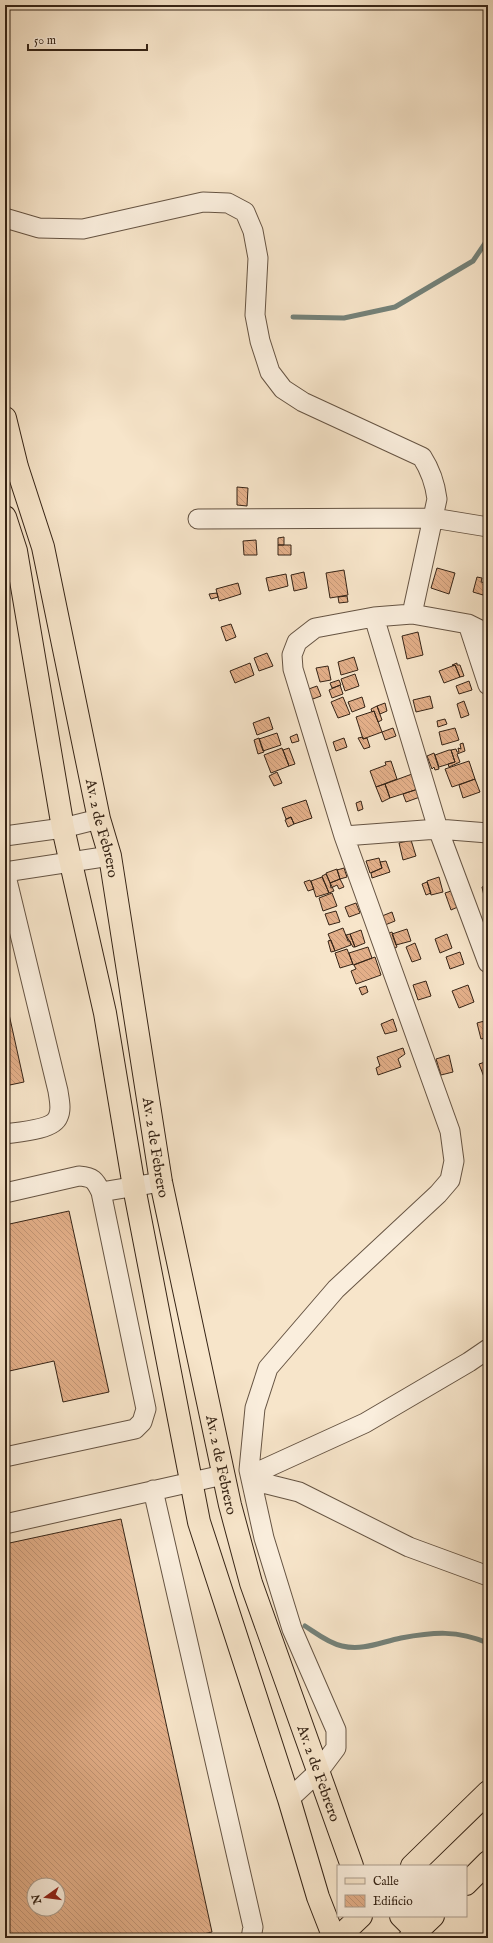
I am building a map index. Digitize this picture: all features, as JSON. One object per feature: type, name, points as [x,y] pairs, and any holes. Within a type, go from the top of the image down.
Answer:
[{"type":"main road","name":"Av. 2 de Febrero","points":[[5,418],[11,467],[43,547],[99,819],[110,856],[161,1182],[223,1475],[251,1583],[352,1865]]},
{"type":"main road","name":"Av. 2 de Febrero","points":[[5,517],[16,551],[63,828],[72,862],[105,1013],[134,1187],[199,1522],[289,1799],[321,1904],[334,1938]]},
{"type":"main road","points":[[413,1865],[488,1792]]},
{"type":"main road","points":[[467,1883],[488,1862]]},
{"type":"main road","points":[[338,1938],[361,1917]]},
{"type":"main road","points":[[402,1917],[413,1935],[432,1917]]},
{"type":"street","points":[[5,218],[38,228],[83,229],[203,202],[228,203],[245,212],[253,231],[258,258],[255,315],[260,341],[270,372],[283,389],[303,402],[422,457],[430,469],[435,485],[437,499],[412,614]]},
{"type":"street","points":[[198,519],[433,518],[488,527]]},
{"type":"street","points":[[289,1799],[318,1772],[336,1748],[336,1730],[292,1629],[264,1538],[249,1470],[255,1408],[268,1368],[336,1289],[438,1194],[450,1180],[454,1161],[450,1131],[344,836],[293,669],[292,655],[297,642],[315,628],[374,617],[412,614],[468,624],[488,634]]},
{"type":"street","points":[[374,617],[438,829],[488,963]]},
{"type":"street","points":[[468,624],[488,685]]},
{"type":"street","points":[[5,836],[63,828],[99,819]]},
{"type":"street","points":[[344,836],[438,829],[488,833]]},
{"type":"street","points":[[5,1134],[49,1125],[58,1118],[60,1107],[58,1091],[5,872],[110,856]]},
{"type":"street","points":[[5,1193],[80,1176],[88,1176],[95,1179],[101,1192],[146,1409],[142,1422],[135,1429],[5,1457]]},
{"type":"street","points":[[101,1192],[161,1182]]},
{"type":"street","points":[[488,1349],[469,1362],[365,1423],[262,1470],[258,1475],[258,1479],[263,1483],[299,1492],[409,1547],[488,1576]]},
{"type":"street","points":[[5,1524],[223,1475]]},
{"type":"street","points":[[153,1490],[253,1928],[251,1938]]},
{"type":"building","points":[[237,487],[248,488],[247,506],[237,505]]},
{"type":"building","points":[[284,537],[284,545],[278,545],[278,538]]},
{"type":"building","points":[[256,540],[257,555],[244,555],[243,541]]},
{"type":"building","points":[[278,545],[291,545],[291,555],[278,555]]},
{"type":"building","points":[[437,568],[455,573],[449,594],[431,588]]},
{"type":"building","points":[[344,570],[348,595],[330,598],[326,573]]},
{"type":"building","points":[[304,572],[307,588],[294,591],[291,575]]},
{"type":"building","points":[[286,574],[288,586],[269,591],[266,578]]},
{"type":"building","points":[[477,577],[482,578],[481,582],[486,583],[483,595],[473,592]]},
{"type":"building","points":[[238,583],[241,594],[219,601],[216,589]]},
{"type":"building","points":[[217,593],[218,597],[211,599],[209,594]]},
{"type":"building","points":[[347,596],[348,602],[339,603],[338,597]]},
{"type":"building","points":[[231,624],[236,637],[226,641],[221,627]]},
{"type":"building","points":[[418,632],[423,655],[407,659],[402,636]]},
{"type":"building","points":[[267,653],[273,666],[259,671],[254,658]]},
{"type":"building","points":[[354,657],[358,670],[341,675],[338,662]]},
{"type":"building","points":[[250,663],[254,675],[235,683],[230,671]]},
{"type":"building","points":[[457,663],[457,665],[460,665],[464,676],[460,677],[455,665],[452,665]]},
{"type":"building","points":[[455,665],[460,677],[444,683],[439,671]]},
{"type":"building","points":[[328,666],[331,680],[320,682],[316,668]]},
{"type":"building","points":[[355,674],[359,686],[345,691],[341,679]]},
{"type":"building","points":[[339,680],[341,685],[332,688],[330,683]]},
{"type":"building","points":[[469,681],[472,690],[459,694],[456,686]]},
{"type":"building","points":[[340,685],[343,694],[332,698],[329,690]]},
{"type":"building","points":[[317,686],[321,696],[310,700],[306,690]]},
{"type":"building","points":[[430,696],[433,708],[416,712],[413,700]]},
{"type":"building","points":[[343,697],[350,714],[338,718],[331,702]]},
{"type":"building","points":[[362,697],[365,707],[352,712],[348,702]]},
{"type":"building","points":[[464,701],[469,715],[461,718],[457,704]]},
{"type":"building","points":[[385,703],[387,711],[380,714],[377,706]]},
{"type":"building","points":[[377,706],[382,720],[378,722],[374,711],[372,712],[371,709]]},
{"type":"building","points":[[374,711],[382,732],[363,739],[356,717]]},
{"type":"building","points":[[269,717],[273,729],[257,735],[253,723]]},
{"type":"building","points":[[445,719],[447,724],[438,727],[437,721]]},
{"type":"building","points":[[393,728],[396,736],[385,740],[382,732]]},
{"type":"building","points":[[455,728],[459,740],[442,745],[439,732]]},
{"type":"building","points":[[277,733],[281,745],[263,751],[259,739]]},
{"type":"building","points":[[297,734],[299,741],[292,743],[290,737]]},
{"type":"building","points":[[363,737],[363,739],[367,738],[370,747],[364,749],[358,738]]},
{"type":"building","points":[[259,738],[264,752],[258,754],[254,740]]},
{"type":"building","points":[[344,738],[347,747],[336,751],[333,742]]},
{"type":"building","points":[[463,743],[465,751],[457,754],[460,762],[449,767],[448,764],[455,762],[451,750],[456,749],[457,752],[459,752],[458,748],[461,749],[460,744]]},
{"type":"building","points":[[282,748],[289,766],[271,773],[264,755]]},
{"type":"building","points":[[289,748],[295,764],[289,766],[283,750]]},
{"type":"building","points":[[451,750],[455,762],[439,767],[435,755]]},
{"type":"building","points":[[434,753],[439,769],[435,770],[434,767],[432,769],[427,756]]},
{"type":"building","points":[[391,761],[397,779],[376,787],[370,771],[386,765],[385,762]]},
{"type":"building","points":[[469,761],[475,779],[452,787],[445,769]]},
{"type":"building","points":[[277,772],[282,783],[274,786],[269,776]]},
{"type":"building","points":[[412,774],[418,789],[390,798],[385,784]]},
{"type":"building","points":[[475,779],[480,792],[463,798],[459,785]]},
{"type":"building","points":[[385,784],[390,798],[382,802],[376,787]]},
{"type":"building","points":[[418,789],[420,797],[406,802],[403,794]]},
{"type":"building","points":[[306,800],[312,818],[294,824],[291,817],[286,819],[282,808]]},
{"type":"building","points":[[361,801],[363,809],[358,811],[356,803]]},
{"type":"building","points":[[291,817],[294,824],[288,827],[285,820]]},
{"type":"building","points":[[411,840],[416,856],[403,860],[399,843]]},
{"type":"building","points":[[379,858],[382,868],[370,873],[366,861]]},
{"type":"building","points":[[386,861],[390,872],[372,878],[371,873],[382,868],[380,862]]},
{"type":"building","points":[[344,868],[347,877],[340,879],[337,870]]},
{"type":"building","points":[[337,869],[340,879],[330,883],[326,873]]},
{"type":"building","points":[[326,874],[334,891],[329,893],[322,876]]},
{"type":"building","points":[[322,877],[329,893],[316,897],[311,881]]},
{"type":"building","points":[[439,877],[443,892],[431,895],[427,881]]},
{"type":"building","points":[[340,879],[344,887],[339,889],[337,885],[331,888],[330,883]]},
{"type":"building","points":[[310,880],[314,889],[308,891],[304,882]]},
{"type":"building","points":[[427,882],[431,893],[426,895],[422,884]]},
{"type":"building","points":[[488,885],[488,895],[484,896],[482,887]]},
{"type":"building","points":[[454,890],[459,903],[456,904],[457,907],[460,906],[451,910],[445,893]]},
{"type":"building","points":[[332,893],[337,906],[323,911],[319,898]]},
{"type":"building","points":[[356,903],[360,913],[349,917],[345,907]]},
{"type":"building","points":[[336,911],[340,922],[329,925],[325,914]]},
{"type":"building","points":[[392,912],[395,921],[385,925],[382,916]]},
{"type":"building","points":[[343,928],[351,945],[335,951],[328,934]]},
{"type":"building","points":[[407,929],[411,941],[396,945],[392,934]]},
{"type":"building","points":[[361,930],[365,943],[355,947],[350,934]]},
{"type":"building","points":[[392,932],[397,947],[393,949],[387,934]]},
{"type":"building","points":[[350,934],[355,947],[353,947],[346,935]]},
{"type":"building","points":[[447,934],[452,948],[440,953],[435,939]]},
{"type":"building","points":[[331,940],[335,951],[331,952],[328,941]]},
{"type":"building","points":[[415,943],[421,959],[412,962],[406,947]]},
{"type":"building","points":[[368,947],[372,958],[353,965],[349,953]]},
{"type":"building","points":[[347,949],[353,964],[340,968],[335,953]]},
{"type":"building","points":[[460,952],[464,964],[450,969],[446,957]]},
{"type":"building","points":[[375,957],[381,975],[356,984],[351,971],[356,969],[354,965]]},
{"type":"building","points":[[426,981],[431,996],[418,1000],[413,985]]},
{"type":"building","points":[[468,985],[474,1002],[459,1008],[452,991]]},
{"type":"building","points":[[366,986],[368,992],[362,995],[359,988]]},
{"type":"building","points":[[5,996],[24,1082],[5,1086]]},
{"type":"building","points":[[393,1019],[397,1031],[385,1034],[381,1024]]},
{"type":"building","points":[[488,1020],[488,1037],[481,1039],[477,1023]]},
{"type":"building","points":[[403,1048],[405,1054],[398,1059],[401,1067],[378,1075],[376,1068],[380,1066],[377,1057]]},
{"type":"building","points":[[449,1055],[453,1072],[441,1075],[436,1059]]},
{"type":"building","points":[[488,1061],[488,1075],[484,1077],[479,1064]]},
{"type":"building","points":[[69,1211],[109,1392],[63,1402],[54,1361],[5,1372],[5,1225]]},
{"type":"building","points":[[121,1519],[212,1932],[185,1938],[5,1938],[5,1544]]},
{"type":"waterway","points":[[293,317],[344,318],[395,307],[473,261],[488,239]]},
{"type":"waterway","points":[[305,1626],[332,1643],[350,1647],[365,1647],[401,1638],[424,1634],[445,1633],[466,1636],[488,1643]]}]
